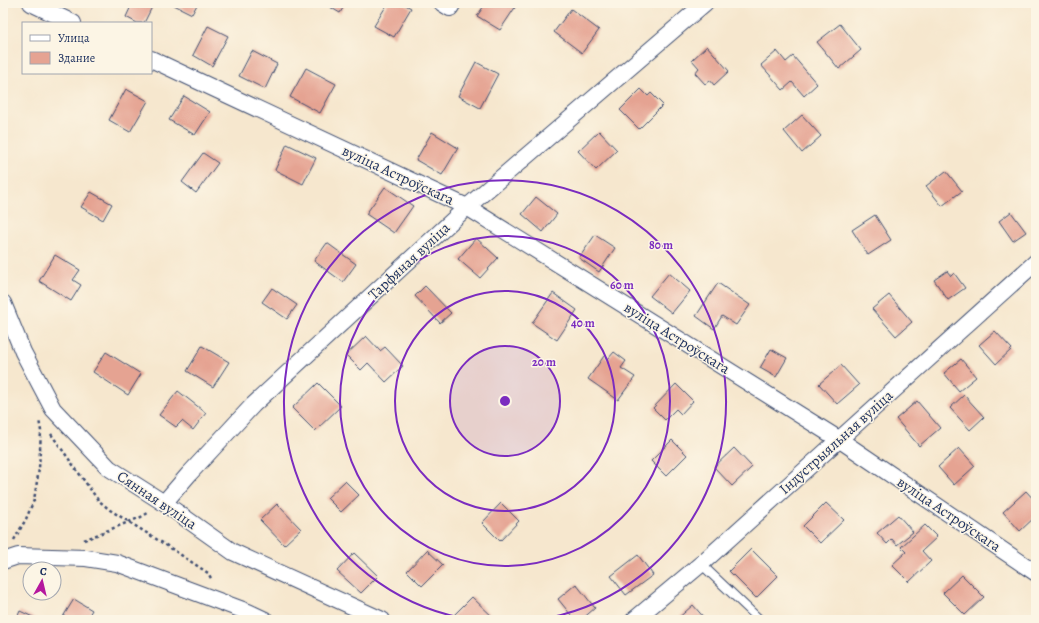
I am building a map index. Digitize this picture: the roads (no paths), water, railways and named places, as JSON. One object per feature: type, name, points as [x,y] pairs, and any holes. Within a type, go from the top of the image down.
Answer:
[{"type":"street","points":[[31,3],[71,22]]},
{"type":"street","points":[[442,3],[450,8],[453,3]]},
{"type":"street","name":"Тарфяная вуліца","points":[[164,504],[189,474],[253,405],[467,207],[705,3]]},
{"type":"street","name":"вуліца Астроўскага","points":[[152,59],[467,207],[840,440],[1036,573]]},
{"type":"street","name":"Індустрыяльная вуліца","points":[[634,620],[701,564],[1036,262]]},
{"type":"street","name":"Сянная вуліца","points":[[3,303],[23,352],[53,409],[110,468],[233,552],[382,620]]},
{"type":"street","points":[[3,560],[18,556],[86,558],[117,563],[218,601],[246,616],[265,620]]},
{"type":"lane","points":[[701,564],[760,620]]}]
